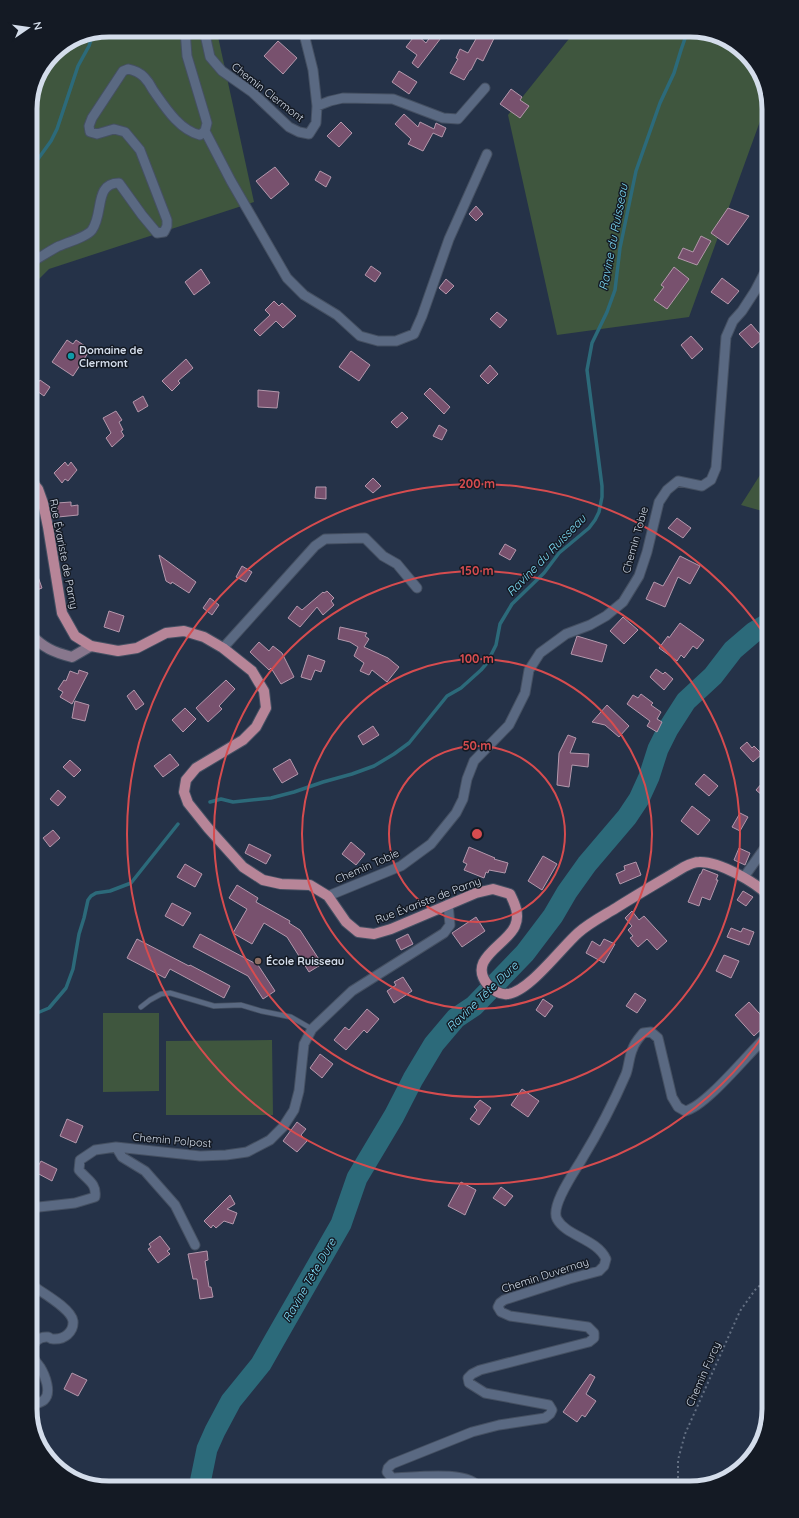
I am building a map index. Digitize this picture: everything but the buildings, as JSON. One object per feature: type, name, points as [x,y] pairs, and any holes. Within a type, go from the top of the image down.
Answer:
[{"type":"main road","name":"Rue Évariste de Parny","points":[[37,487],[43,503],[48,527],[62,613],[75,636],[92,646],[118,650],[137,648],[166,633],[184,631],[204,637],[224,648],[252,671],[264,691],[266,708],[256,727],[243,740],[196,768],[186,780],[184,792],[188,803],[226,850],[243,867],[263,880],[281,884],[310,885],[328,896],[346,922],[358,932],[374,934],[391,929],[476,893],[493,889],[510,894],[517,908],[516,925],[508,937],[490,952],[483,962],[483,972],[486,982],[490,987],[506,994],[518,991],[528,984],[578,933],[684,867],[698,862],[717,865],[744,877],[762,888]]},
{"type":"main road","points":[[37,641],[52,652],[72,657],[92,646]]},
{"type":"street","points":[[186,37],[187,56],[207,123],[206,131],[231,181],[287,278],[304,295],[337,315],[360,336],[378,341],[396,341],[414,334],[422,316],[449,239],[487,154]]},
{"type":"street","name":"Chemin Clermont","points":[[206,37],[210,57],[222,70],[252,92],[289,127],[299,132],[309,134],[316,123],[317,106],[312,70],[305,37]]},
{"type":"street","points":[[37,259],[92,231],[99,215],[102,194],[106,187],[113,183],[119,183],[157,233],[164,232],[167,226],[167,220],[140,150],[125,132],[114,129],[97,134],[90,132],[89,126],[92,118],[123,72],[128,69],[136,71],[144,77],[166,107],[184,128],[191,133],[200,135],[206,131]]},
{"type":"street","points":[[317,106],[343,98],[393,99],[443,118],[458,119],[485,88]]},
{"type":"street","name":"Chemin Tobie","points":[[328,896],[401,866],[431,844],[456,813],[463,799],[467,779],[474,761],[509,725],[525,693],[529,670],[540,653],[566,634],[590,625],[606,616],[623,602],[639,576],[659,502],[667,490],[678,481],[702,486],[711,480],[716,468],[726,337],[733,321],[742,311],[762,277]]},
{"type":"street","points":[[224,648],[315,546],[325,539],[365,538],[383,556],[397,564],[416,588]]},
{"type":"street","points":[[744,877],[762,852]]},
{"type":"street","name":"Chemin Polpost","points":[[37,1207],[75,1203],[95,1197],[96,1190],[92,1183],[79,1170],[80,1160],[95,1150],[116,1147],[200,1156],[247,1152],[270,1140],[283,1127],[294,1110],[299,1091],[304,1044],[312,1029],[352,991],[444,933],[450,925],[450,910],[448,904]]},
{"type":"street","name":"Chemin Duvernay","points":[[472,1481],[453,1477],[422,1476],[392,1478],[387,1472],[388,1468],[392,1464],[472,1432],[500,1425],[545,1418],[552,1410],[549,1405],[485,1393],[474,1388],[469,1383],[468,1378],[480,1370],[545,1352],[589,1342],[594,1338],[594,1333],[588,1327],[510,1316],[501,1312],[498,1307],[504,1300],[599,1271],[604,1266],[606,1259],[604,1253],[564,1227],[557,1220],[555,1212],[566,1186],[604,1123],[627,1072],[633,1047],[643,1032],[651,1032],[658,1038],[672,1097],[678,1107],[685,1111],[692,1110],[708,1096],[762,1041]]},
{"type":"street","points":[[116,1147],[122,1157],[145,1171],[175,1205],[195,1245]]},
{"type":"street","points":[[37,1289],[67,1310],[73,1319],[73,1328],[68,1335],[60,1339],[47,1337],[37,1340]]},
{"type":"street","points":[[37,1364],[40,1367],[48,1388],[48,1396],[43,1402],[37,1403]]},
{"type":"lane","points":[[141,1007],[161,994],[170,993],[214,1006],[241,1005],[291,1017],[312,1029]]},
{"type":"path","name":"Chemin Furcy","points":[[678,1481],[678,1460],[685,1434],[740,1312],[755,1290],[762,1284]]},
{"type":"green space","points":[[218,37],[254,202],[49,269],[37,281],[37,105],[39,91],[44,77],[49,69],[69,49],[95,38]]},
{"type":"green space","points":[[570,37],[694,37],[708,39],[726,47],[741,58],[752,73],[758,86],[761,95],[762,116],[689,317],[557,335],[508,115]]},
{"type":"green space","points":[[762,472],[762,511],[741,505]]},
{"type":"green space","points":[[103,1013],[159,1013],[159,1091],[103,1092]]},
{"type":"green space","points":[[272,1040],[273,1115],[166,1115],[166,1041]]},
{"type":"waterway","name":"Ravine du Ruisseau","points":[[210,802],[221,799],[233,802],[271,798],[352,774],[374,766],[394,754],[409,743],[447,696],[461,688],[481,670],[487,663],[496,645],[500,624],[512,604],[544,573],[559,553],[589,528],[595,520],[599,512],[602,497],[602,486],[587,370],[592,343],[607,312],[615,290],[620,248],[636,171],[660,103],[674,73],[686,37]]},
{"type":"waterway","points":[[37,160],[51,141],[57,129],[78,66],[91,39]]},
{"type":"waterway","name":"Ravine Tête Dure","points":[[200,1481],[207,1449],[231,1401],[261,1364],[341,1224],[357,1178],[434,1044],[456,1018],[474,1006],[525,953],[553,916],[567,892],[587,864],[627,817],[639,799],[649,777],[658,749],[668,729],[686,701],[713,676],[733,650],[762,627]]},
{"type":"waterway","name":"Ravine du Ruisseau","points":[[37,1013],[49,1008],[66,988],[73,969],[79,934],[88,900],[96,893],[110,891],[131,883],[178,824]]},
{"type":"place","name":"Domaine de Clermont","points":[[71,356]]},
{"type":"place","name":"École Ruisseau","points":[[258,961]]}]
